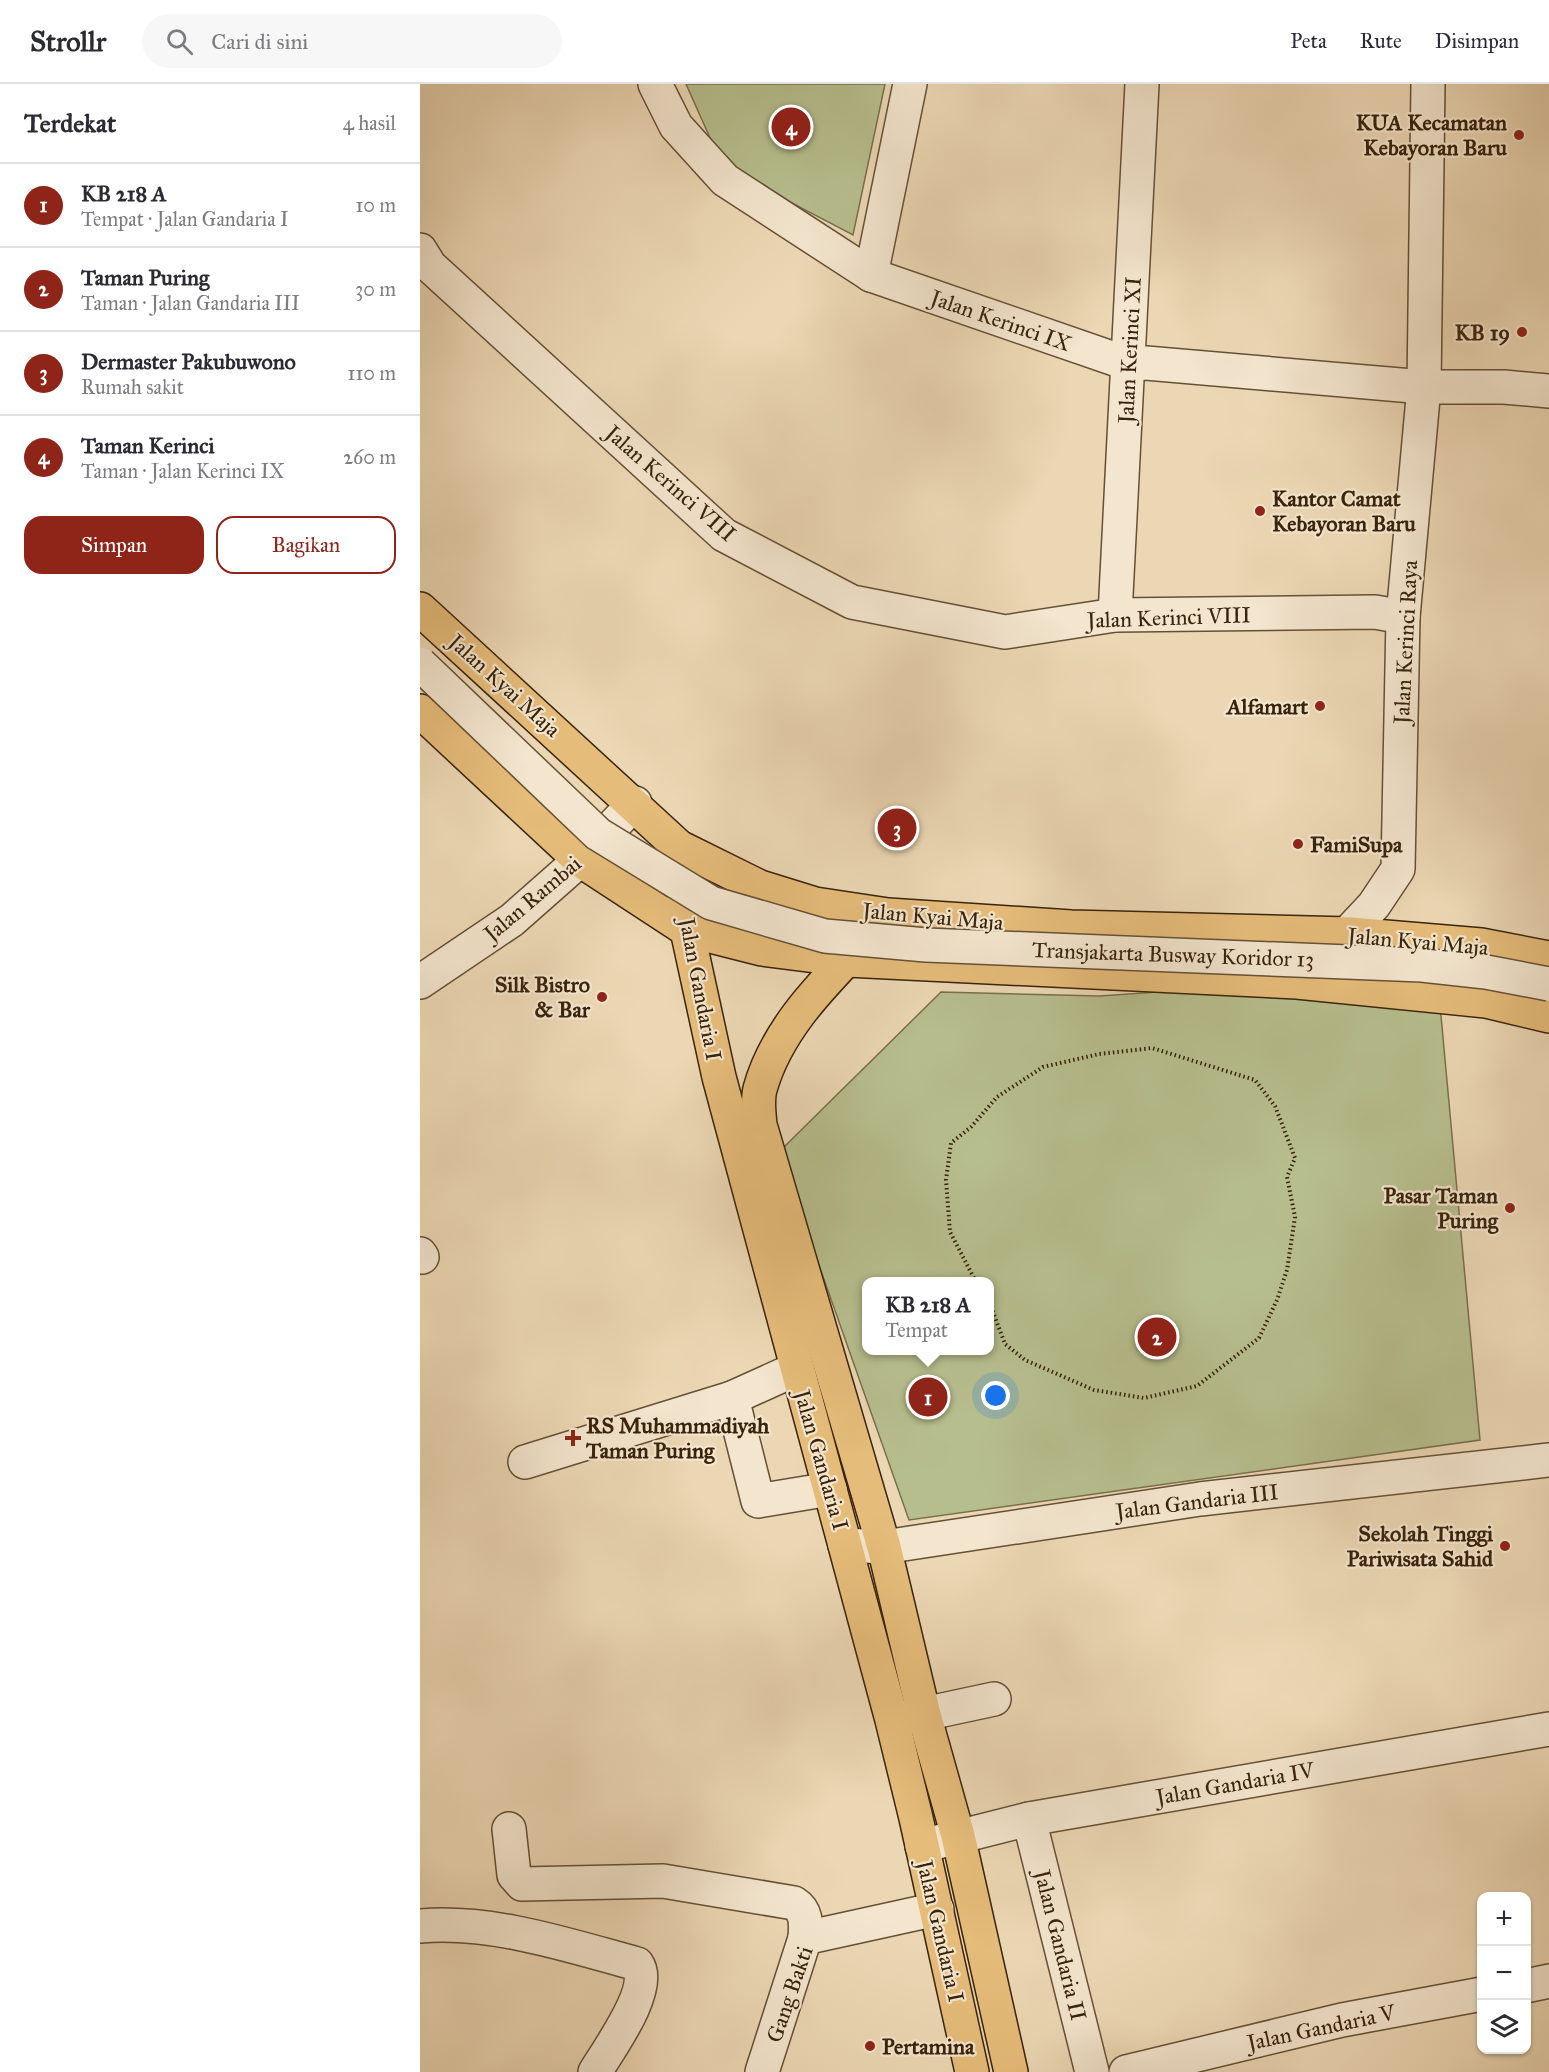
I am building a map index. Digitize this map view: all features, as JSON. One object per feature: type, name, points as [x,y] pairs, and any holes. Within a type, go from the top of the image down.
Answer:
[{"type":"main road","name":"Jalan Kyai Maja","points":[[420,609],[635,803],[680,847],[760,886],[815,904],[888,915],[1071,927],[1350,934],[1481,945],[1549,958]]},
{"type":"main road","name":"Jalan Kyai Maja","points":[[420,711],[580,860],[687,930],[762,949],[847,960],[1297,982],[1486,1001],[1549,1016]]},
{"type":"main road","name":"Jalan Gandaria I","points":[[680,847],[687,930],[719,1077],[891,1720],[937,1909],[972,2072]]},
{"type":"main road","name":"Jalan Gandaria I","points":[[888,915],[805,1003],[769,1065],[759,1091],[760,1125],[884,1547],[924,1715],[958,1836],[1011,2072]]},
{"type":"street","name":"Jalan Kerinci IX","points":[[655,84],[676,126],[725,180],[871,275],[1129,364],[1146,363],[1424,387],[1504,387],[1549,391]]},
{"type":"street","points":[[871,275],[910,84]]},
{"type":"street","name":"Jalan Kerinci XI","points":[[1115,615],[1142,84]]},
{"type":"street","name":"Jalan Kerinci Raya","points":[[1297,982],[1350,934],[1374,905],[1398,869],[1403,617],[1424,387],[1428,84]]},
{"type":"street","name":"Jalan Kerinci VIII","points":[[420,250],[438,274],[724,535],[852,602],[1005,632],[1115,615],[1375,612],[1403,617]]},
{"type":"street","name":"Transjakarta Busway Koridor 13","points":[[420,664],[598,834],[711,903],[825,936],[926,945],[1422,965],[1486,972],[1549,984]]},
{"type":"street","name":"Jalan Rambai","points":[[420,982],[512,920],[580,860],[635,803]]},
{"type":"street","points":[[525,1462],[732,1398],[796,1369]]},
{"type":"street","points":[[732,1398],[758,1501],[830,1489]]},
{"type":"street","name":"Jalan Gandaria III","points":[[845,1545],[884,1547],[1200,1499],[1549,1460]]},
{"type":"street","points":[[891,1720],[994,1699]]},
{"type":"street","name":"Jalan Gandaria IV","points":[[922,1846],[1029,1819],[1549,1729]]},
{"type":"street","name":"Jalan Gandaria II","points":[[1029,1819],[1092,2072]]},
{"type":"street","points":[[509,1829],[514,1875],[522,1884],[663,1881],[794,1903],[800,1907],[806,1918],[805,1938]]},
{"type":"street","name":"Gang Bakti","points":[[762,2072],[805,1938],[937,1909]]},
{"type":"street","points":[[420,1926],[455,1923],[516,1933],[637,1964],[642,1971],[631,2013],[595,2072]]},
{"type":"street","points":[[1531,1985],[1549,1982]]},
{"type":"street","name":"Jalan Gandaria V","points":[[1126,2072],[1342,2020],[1477,1995]]},
{"type":"path","points":[[974,1277],[950,1232],[946,1180],[951,1143],[971,1127],[997,1097],[1042,1067],[1099,1054],[1152,1048],[1255,1080],[1275,1106],[1295,1158],[1287,1177],[1295,1217],[1287,1270],[1259,1338],[1197,1386],[1144,1398],[1094,1390],[1025,1360],[1005,1344],[994,1315]]},
{"type":"green space","points":[[686,84],[885,84],[853,235],[723,167]]},
{"type":"green space","points":[[1272,984],[1440,1005],[1480,1440],[909,1520],[779,1152],[941,992],[1100,996]]},
{"type":"place","name":"Taman Kerinci","points":[[791,127]]},
{"type":"place","name":"KUA Kecamatan Kebayoran Baru","points":[[1519,135]]},
{"type":"place","name":"KB 19","points":[[1522,332]]},
{"type":"place","name":"Kantor Camat Kebayoran Baru","points":[[1260,511]]},
{"type":"place","name":"Alfamart","points":[[1320,706]]},
{"type":"place","name":"Dermaster Pakubuwono","points":[[897,828]]},
{"type":"place","name":"FamiSupa","points":[[1298,844]]},
{"type":"place","name":"Silk Bistro & Bar","points":[[602,997]]},
{"type":"place","name":"Pasar Taman Puring","points":[[1510,1208]]},
{"type":"place","name":"Taman Puring","points":[[1157,1337]]},
{"type":"place","name":"KB 218 A","points":[[928,1397]]},
{"type":"place","name":"RS Muhammadiyah Taman Puring","points":[[573,1438]]},
{"type":"place","name":"Sekolah Tinggi Pariwisata Sahid","points":[[1505,1546]]},
{"type":"place","name":"Pertamina","points":[[870,2046]]}]
